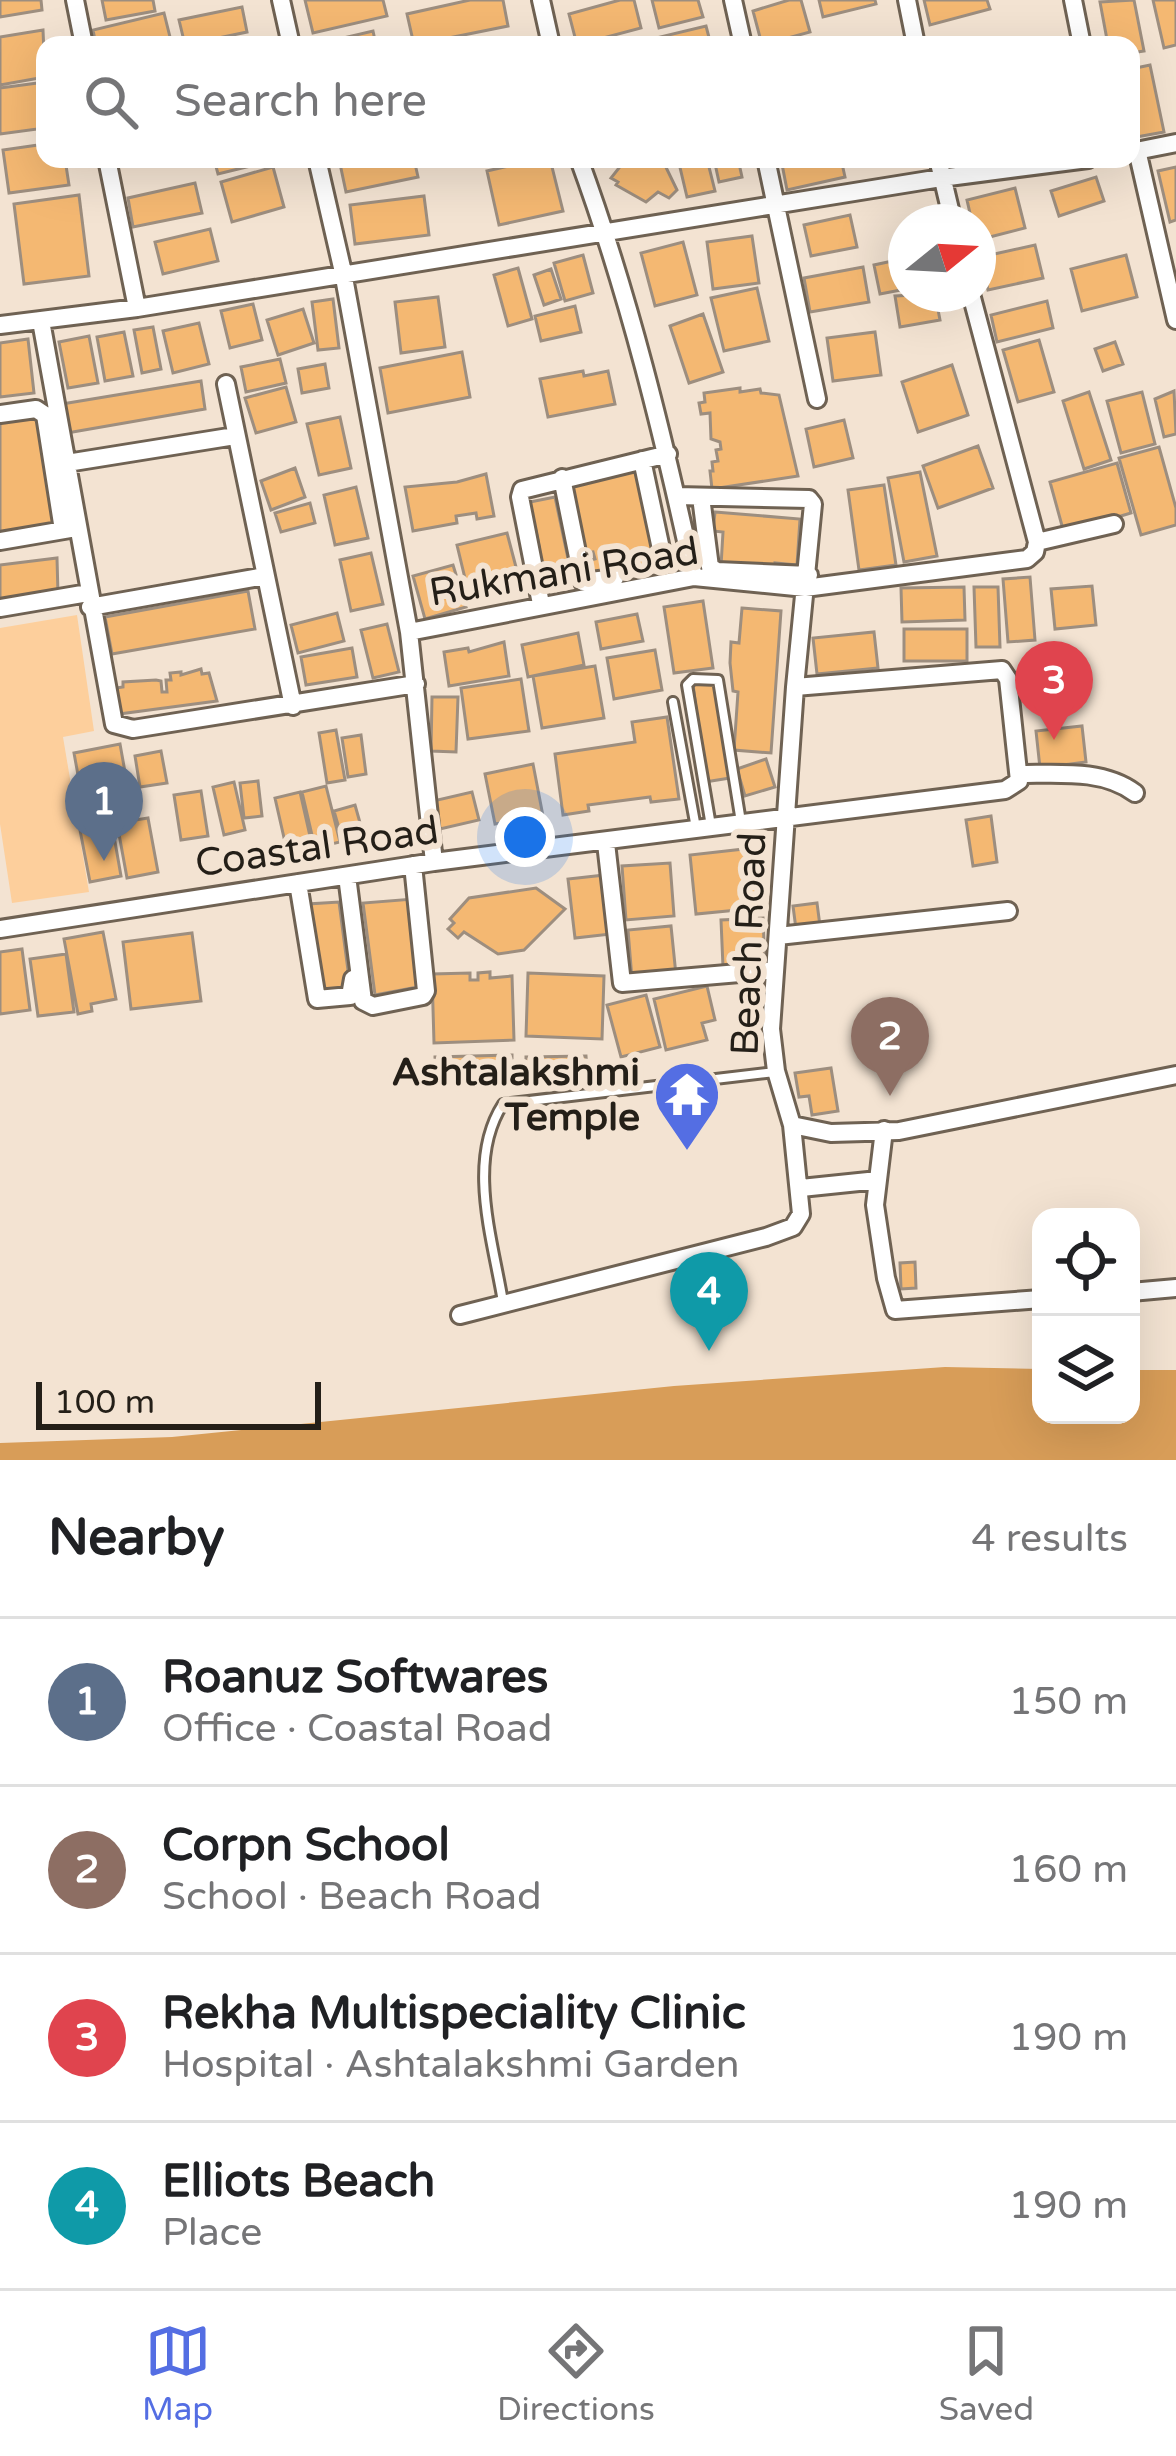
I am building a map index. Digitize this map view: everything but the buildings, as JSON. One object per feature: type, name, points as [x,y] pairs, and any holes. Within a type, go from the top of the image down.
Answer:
[{"type":"street","points":[[75,0],[82,36]]},
{"type":"street","points":[[280,0],[289,36]]},
{"type":"street","points":[[541,0],[549,36]]},
{"type":"street","points":[[734,0],[740,36]]},
{"type":"street","points":[[907,0],[914,36]]},
{"type":"street","points":[[1073,0],[1080,36]]},
{"type":"street","points":[[1140,150],[1176,143]]},
{"type":"street","points":[[109,168],[136,308]]},
{"type":"street","points":[[319,168],[343,272],[409,632],[434,862]]},
{"type":"street","points":[[582,168],[606,231],[668,454],[694,577]]},
{"type":"street","points":[[768,168],[817,399]]},
{"type":"street","points":[[0,325],[136,308],[775,204],[940,168],[948,204]]},
{"type":"street","points":[[1138,168],[1176,320]]},
{"type":"street","points":[[976,312],[1036,542],[1114,524]]},
{"type":"street","points":[[0,405],[42,395],[38,321]]},
{"type":"street","points":[[38,321],[67,463],[70,529]]},
{"type":"street","points":[[226,384],[292,706]]},
{"type":"street","points":[[0,414],[36,409],[44,415],[114,724],[133,729],[416,684]]},
{"type":"street","points":[[67,463],[235,436]]},
{"type":"street","points":[[541,604],[520,496],[528,486],[668,454]]},
{"type":"street","points":[[643,460],[664,563]]},
{"type":"street","points":[[562,478],[583,583],[615,578]]},
{"type":"street","points":[[677,496],[701,496],[710,567],[807,581]]},
{"type":"street","name":"Beach Road","points":[[701,496],[808,499],[814,511],[795,688],[771,1029],[801,1188]]},
{"type":"street","points":[[0,541],[70,529]]},
{"type":"street","points":[[659,542],[686,536]]},
{"type":"street","name":"Rukmani Road","points":[[409,632],[694,577],[807,581],[1027,559],[1035,552],[1036,542]]},
{"type":"street","points":[[0,608],[265,576]]},
{"type":"street","points":[[795,688],[1002,670],[1008,679],[1019,774],[1085,775],[1121,782],[1135,793]]},
{"type":"street","name":"Coastal Road","points":[[0,928],[434,862],[1005,790],[1018,781],[1019,774]]},
{"type":"street","points":[[606,843],[622,983],[774,970]]},
{"type":"street","points":[[342,876],[363,1001],[373,1006],[423,996],[427,991],[413,865]]},
{"type":"street","points":[[298,883],[316,996],[322,1001],[350,996],[354,990],[342,876]]},
{"type":"street","points":[[778,936],[1008,911]]},
{"type":"street","points":[[792,1126],[831,1133],[899,1132],[1176,1075]]},
{"type":"street","points":[[884,1130],[874,1205],[895,1310],[1032,1300]]},
{"type":"street","points":[[460,1316],[782,1232],[793,1227],[802,1214],[801,1188],[878,1180]]},
{"type":"street","points":[[1140,1291],[1176,1288]]},
{"type":"lane","points":[[704,829],[687,686],[693,679],[718,680],[741,824]]},
{"type":"lane","points":[[673,702],[704,829]]},
{"type":"lane","points":[[504,1305],[484,1156],[492,1124],[503,1105],[776,1072]]},
{"type":"shaded area","points":[[77,615],[94,731],[63,737],[89,892],[12,903],[0,824],[0,628]]},
{"type":"shaded area","points":[[945,1367],[1032,1369],[1032,1424],[1140,1424],[1140,1370],[1176,1370],[1176,1460],[0,1460],[0,1443],[172,1437],[674,1386]]},
{"type":"place","name":"Rekha Multispeciality Clinic","points":[[1054,740]]},
{"type":"place","name":"Roanuz Softwares","points":[[104,861]]},
{"type":"place","name":"Corpn School","points":[[890,1096]]},
{"type":"place","name":"Ashtalakshmi Temple","points":[[687,1153]]},
{"type":"place","name":"Elliots Beach","points":[[709,1351]]}]
